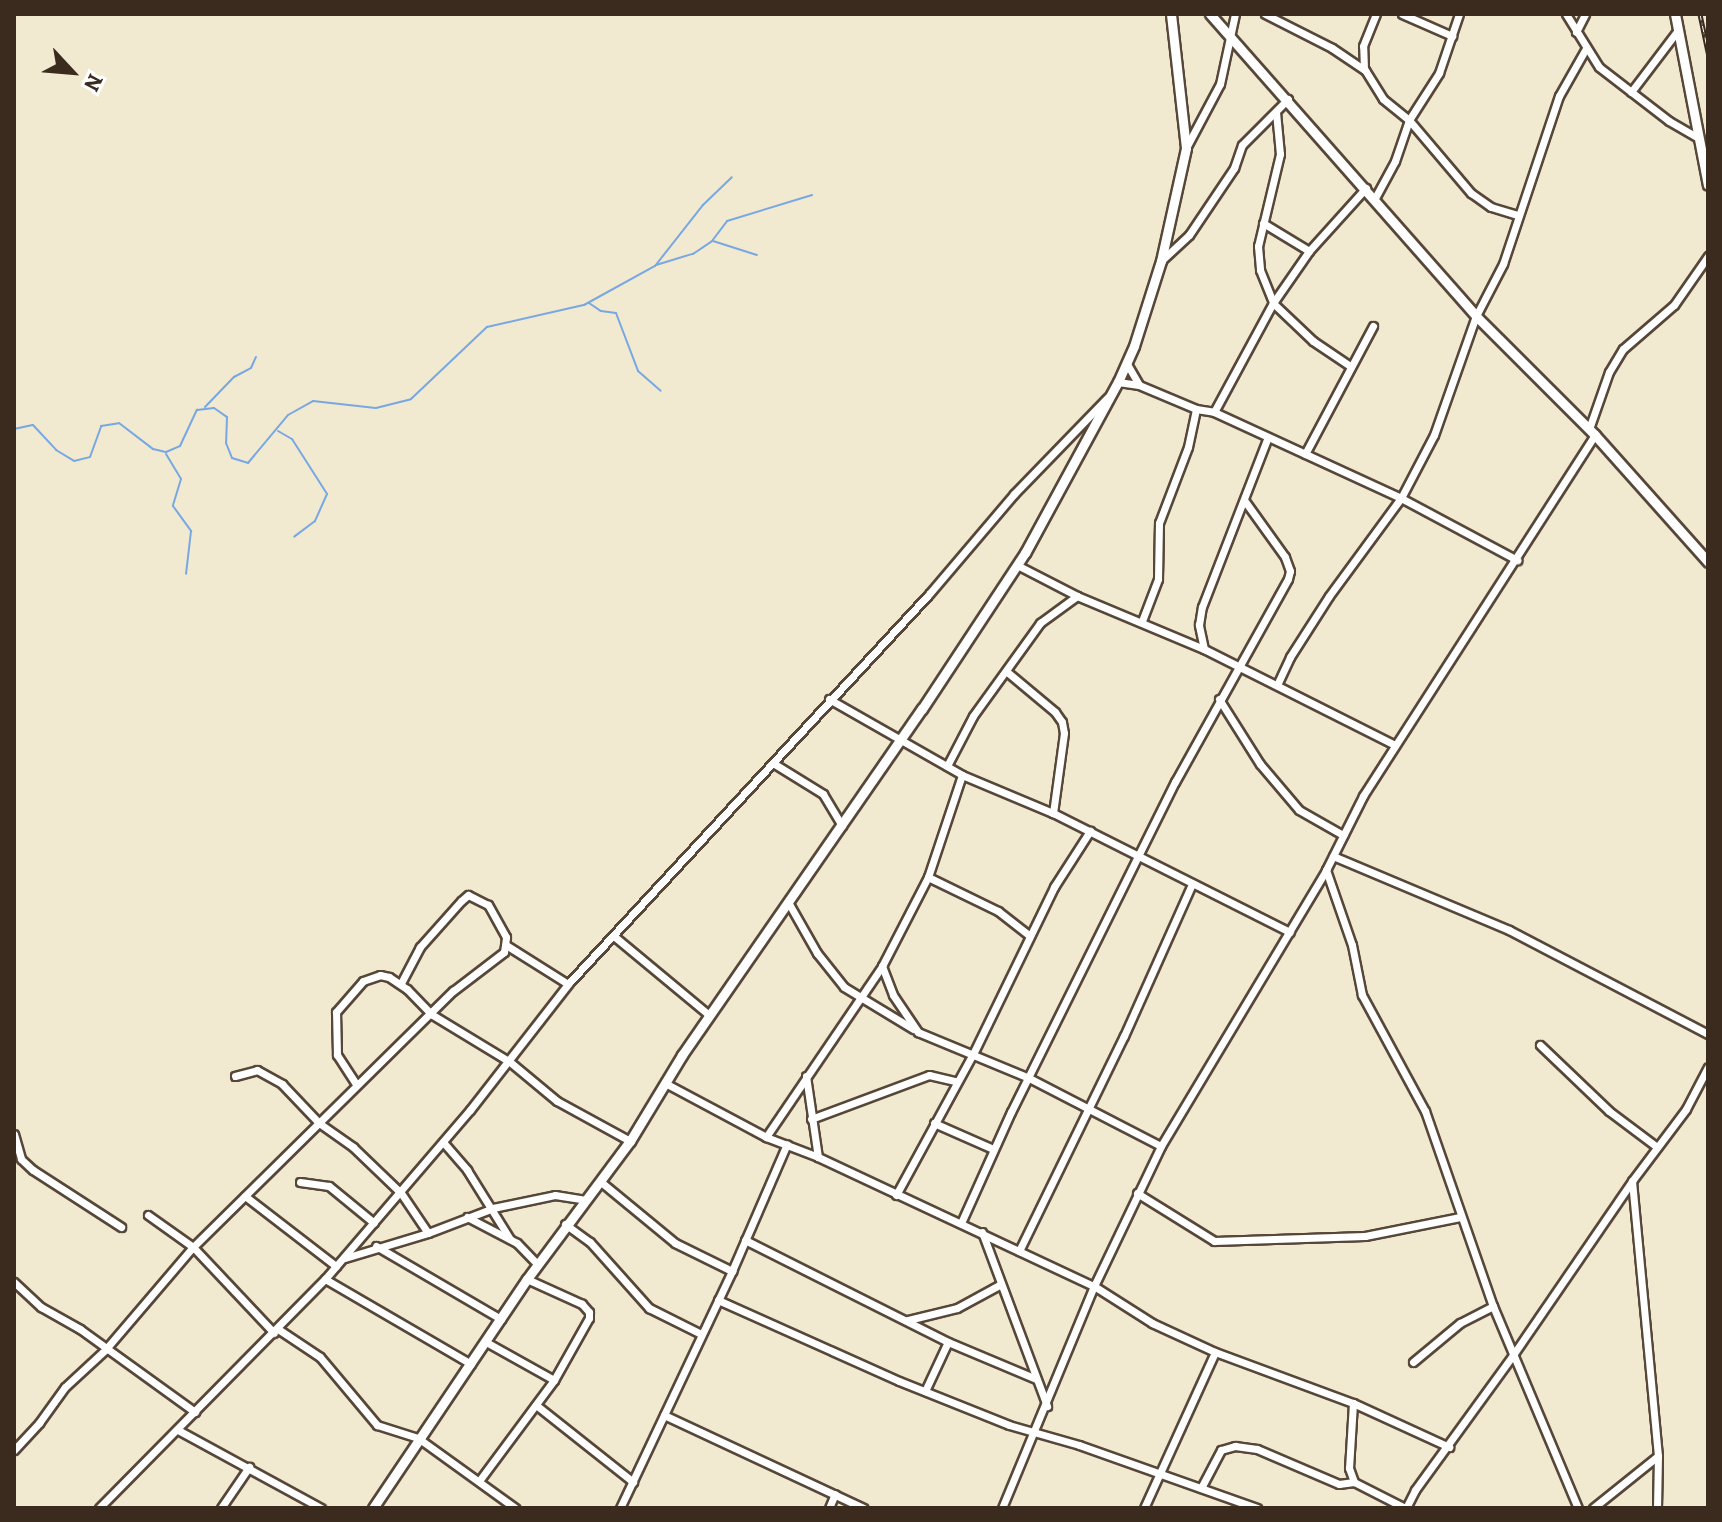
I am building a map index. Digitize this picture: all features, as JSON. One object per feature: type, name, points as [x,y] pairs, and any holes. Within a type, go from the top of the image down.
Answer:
[{"type":"street","points":[[1171,14],[1186,148]]},
{"type":"street","points":[[1210,14],[1476,316],[1592,432],[1708,562]]},
{"type":"street","points":[[373,1508],[565,1224],[601,1182],[630,1141],[709,1015],[842,826],[1017,565],[1127,364],[1161,261],[1186,148],[1220,84],[1228,32],[1235,14]]},
{"type":"street","points":[[1265,14],[1332,48],[1365,70],[1383,99],[1409,120],[1477,198],[1518,215]]},
{"type":"street","points":[[1365,70],[1363,46],[1376,14]]},
{"type":"street","points":[[1402,14],[1452,36]]},
{"type":"street","points":[[1375,198],[1395,161],[1409,120],[1439,73],[1459,14]]},
{"type":"street","points":[[1566,14],[1585,50],[1599,67],[1699,138]]},
{"type":"street","points":[[1576,32],[1585,14]]},
{"type":"street","points":[[1675,14],[1708,185]]},
{"type":"street","points":[[1631,92],[1678,30]]},
{"type":"street","points":[[1277,685],[1290,657],[1329,596],[1401,498],[1443,413],[1476,316],[1503,264],[1559,96],[1585,50]]},
{"type":"street","points":[[1161,261],[1189,235],[1234,168],[1242,145],[1288,99]]},
{"type":"street","points":[[1276,112],[1280,154],[1258,246],[1260,270],[1273,303],[1313,341],[1350,366]]},
{"type":"street","points":[[1214,412],[1273,303],[1309,251],[1366,188]]},
{"type":"street","points":[[1263,223],[1309,251]]},
{"type":"street","points":[[1002,1508],[1047,1406],[1094,1286],[1161,1146],[1290,932],[1395,745],[1517,560],[1592,432],[1609,372],[1623,349],[1674,305],[1708,256]]},
{"type":"street","points":[[1305,454],[1373,326]]},
{"type":"street","points":[[1127,364],[1139,385]]},
{"type":"street","points":[[1118,382],[1139,385],[1196,409],[1214,412],[1401,498],[1517,560]]},
{"type":"street","points":[[99,1508],[325,1279],[510,1062],[568,984],[615,937],[829,699],[929,594],[1014,494],[1109,396]]},
{"type":"street","points":[[1142,621],[1158,579],[1159,523],[1188,447],[1196,409]]},
{"type":"street","points":[[1204,649],[1199,625],[1202,607],[1268,437]]},
{"type":"street","points":[[961,1223],[993,1149],[1139,856],[1219,699],[1281,594],[1290,571],[1285,557],[1244,500]]},
{"type":"street","points":[[1017,565],[1077,596],[1204,649],[1395,745]]},
{"type":"street","points":[[947,766],[973,716],[1040,623],[1077,596]]},
{"type":"street","points":[[1006,671],[1046,703],[1062,722],[1062,749],[1053,813]]},
{"type":"street","points":[[829,699],[962,775],[1053,813],[1290,932]]},
{"type":"street","points":[[1219,699],[1260,764],[1299,810],[1343,835]]},
{"type":"street","points":[[773,763],[828,798],[842,826]]},
{"type":"street","points":[[766,1137],[882,966],[928,877],[962,775]]},
{"type":"street","points":[[896,1195],[973,1054],[1029,935],[1090,831]]},
{"type":"street","points":[[1333,856],[1509,930],[1708,1034]]},
{"type":"street","points":[[1326,870],[1352,945],[1362,995],[1425,1111],[1493,1306],[1578,1508]]},
{"type":"street","points":[[928,877],[998,911],[1029,935]]},
{"type":"street","points":[[1019,1251],[1086,1108],[1124,1036],[1192,884]]},
{"type":"street","points":[[401,983],[420,947],[468,895],[488,905],[499,920],[506,945],[568,984]]},
{"type":"street","points":[[788,902],[817,953],[844,987],[860,998],[918,1032],[1029,1078],[1161,1146]]},
{"type":"street","points":[[615,937],[709,1015]]},
{"type":"street","points":[[14,1450],[39,1423],[65,1387],[105,1350],[193,1247],[356,1084],[453,991],[499,957],[506,945]]},
{"type":"street","points":[[882,966],[899,1007],[918,1032]]},
{"type":"street","points":[[356,1084],[337,1055],[336,1012],[363,981],[380,975],[401,983],[431,1014],[510,1062],[568,1108],[630,1141]]},
{"type":"street","points":[[1540,1045],[1609,1111],[1657,1147]]},
{"type":"street","points":[[1201,1488],[1221,1450],[1235,1446],[1257,1449],[1339,1484],[1354,1482],[1405,1508],[1632,1181],[1686,1109],[1708,1067]]},
{"type":"street","points":[[235,1076],[257,1070],[274,1079],[319,1123],[353,1147],[401,1193],[428,1233]]},
{"type":"street","points":[[811,1119],[929,1075],[956,1081]]},
{"type":"street","points":[[806,1076],[818,1157]]},
{"type":"street","points":[[665,1083],[766,1137],[818,1157],[1094,1286],[1152,1323],[1215,1352],[1353,1403],[1449,1447]]},
{"type":"street","points":[[934,1123],[993,1149]]},
{"type":"street","points":[[14,1134],[21,1159],[33,1170],[121,1227]]},
{"type":"street","points":[[443,1142],[493,1208],[510,1239]]},
{"type":"street","points":[[620,1508],[732,1271],[787,1144]]},
{"type":"street","points":[[1632,1181],[1658,1456],[1657,1508]]},
{"type":"street","points":[[300,1182],[329,1186],[374,1223]]},
{"type":"street","points":[[601,1182],[675,1243],[732,1271]]},
{"type":"street","points":[[1137,1193],[1214,1241],[1365,1236],[1460,1217]]},
{"type":"street","points":[[343,1258],[428,1233],[493,1208],[555,1195],[586,1200]]},
{"type":"street","points":[[245,1196],[336,1266]]},
{"type":"street","points":[[148,1215],[193,1247],[276,1331],[320,1357],[377,1425],[418,1438],[515,1508]]},
{"type":"street","points":[[467,1217],[510,1239],[537,1264]]},
{"type":"street","points":[[565,1224],[590,1242],[649,1308],[701,1334]]},
{"type":"street","points":[[982,1232],[1047,1406]]},
{"type":"street","points":[[745,1240],[948,1342],[1036,1379]]},
{"type":"street","points":[[376,1246],[501,1319]]},
{"type":"street","points":[[325,1279],[471,1364]]},
{"type":"street","points":[[479,1481],[554,1380],[582,1336],[589,1312],[582,1304],[527,1279]]},
{"type":"street","points":[[14,1282],[41,1307],[195,1412]]},
{"type":"street","points":[[908,1320],[957,1308],[1001,1284]]},
{"type":"street","points":[[718,1300],[925,1391],[1033,1432],[1079,1445],[1257,1508]]},
{"type":"street","points":[[1413,1362],[1460,1323],[1493,1306]]},
{"type":"street","points":[[486,1342],[554,1380]]},
{"type":"street","points":[[925,1391],[948,1342]]},
{"type":"street","points":[[1144,1508],[1215,1352]]},
{"type":"street","points":[[1353,1403],[1349,1468],[1354,1482]]},
{"type":"street","points":[[536,1405],[633,1482]]},
{"type":"street","points":[[664,1415],[778,1471],[863,1508]]},
{"type":"street","points":[[178,1430],[321,1508]]},
{"type":"street","points":[[1593,1508],[1658,1456]]},
{"type":"street","points":[[221,1508],[249,1467]]},
{"type":"street","points":[[829,1508],[835,1494]]},
{"type":"waterway","points":[[14,429],[33,425],[56,450],[74,461],[90,457],[101,426],[119,423],[153,449],[166,452],[180,446],[197,410],[214,408],[227,417],[226,443],[232,458],[248,463],[288,415],[313,401],[376,408],[411,399],[487,327],[584,305],[655,266],[703,205],[732,177]]},
{"type":"waterway","points":[[656,265],[693,254],[712,241],[727,221],[812,195]]},
{"type":"waterway","points":[[713,241],[757,255]]},
{"type":"waterway","points":[[589,303],[601,311],[616,313],[638,371],[661,391]]},
{"type":"waterway","points":[[205,407],[234,377],[251,368],[256,357]]},
{"type":"waterway","points":[[278,431],[292,439],[327,494],[315,521],[294,537]]},
{"type":"waterway","points":[[166,454],[181,479],[173,506],[191,531],[186,574]]},
{"type":"railway","points":[[1700,14],[1708,53]]}]
